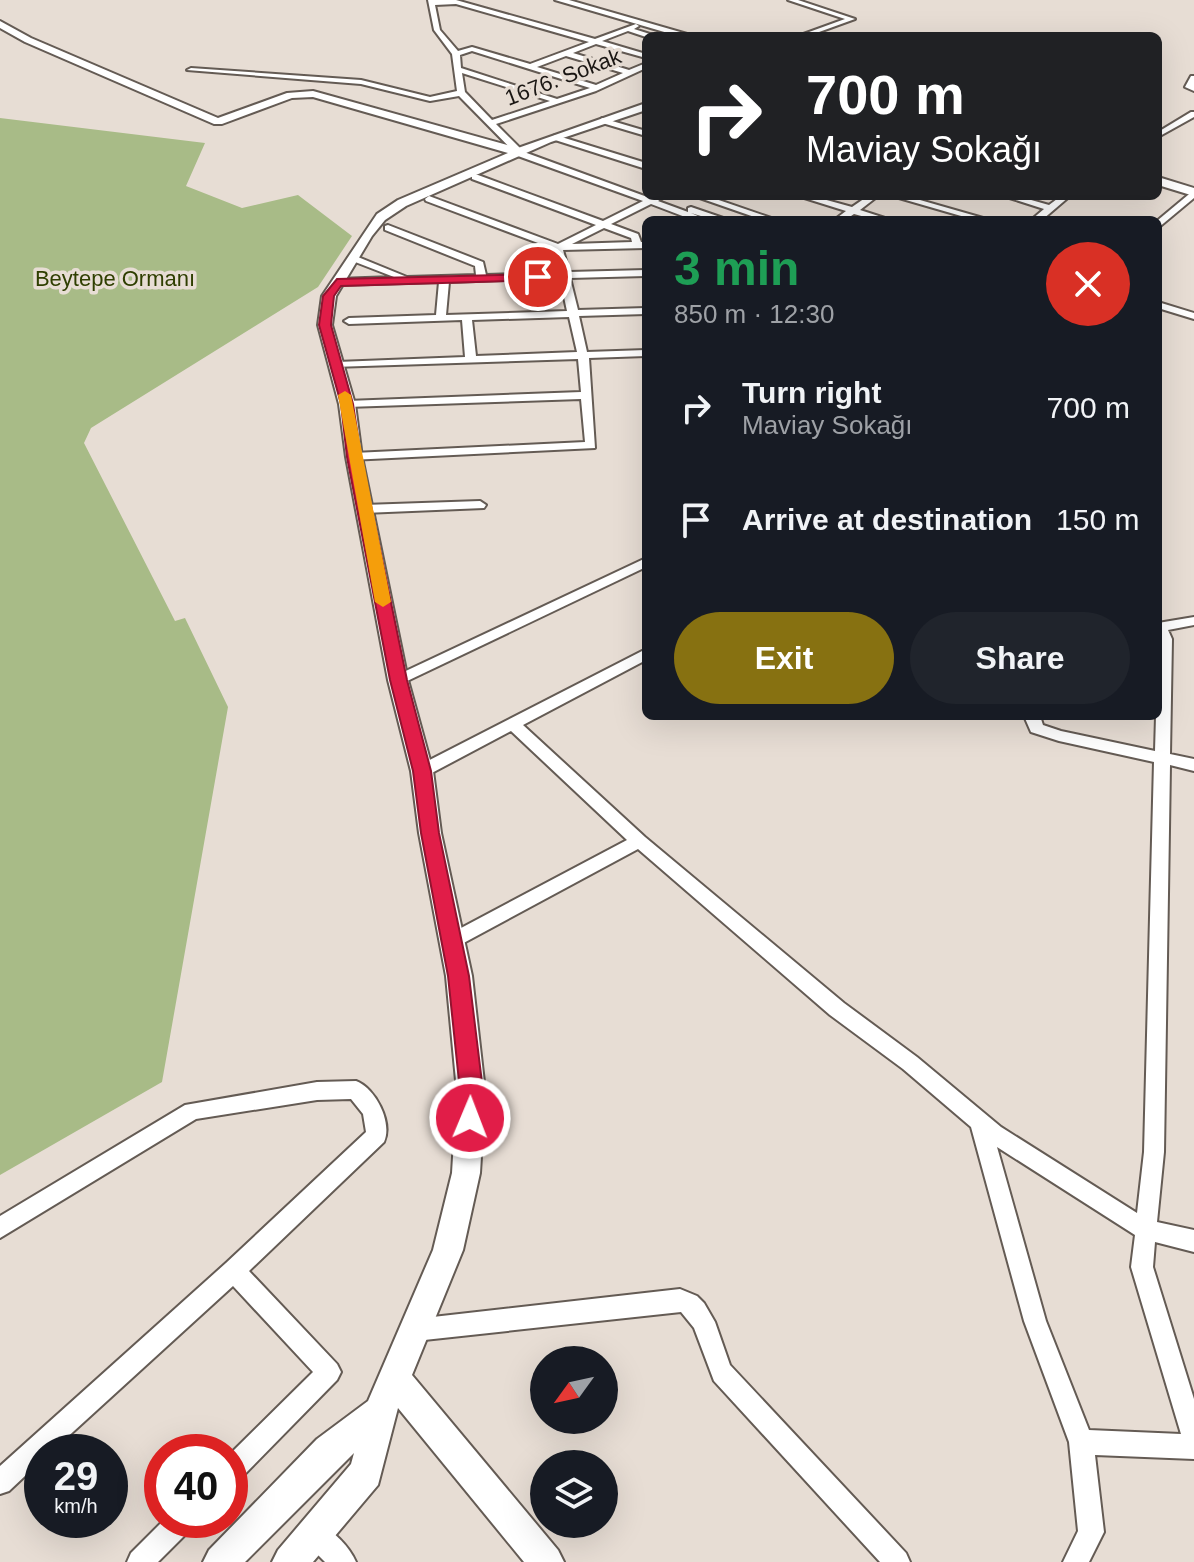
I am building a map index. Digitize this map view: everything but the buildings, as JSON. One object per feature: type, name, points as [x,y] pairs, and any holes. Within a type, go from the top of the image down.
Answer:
[{"type":"street","points":[[543,0],[642,32]]},
{"type":"street","points":[[560,0],[675,32]]},
{"type":"street","points":[[791,0],[852,19],[813,32]]},
{"type":"street","points":[[519,152],[462,94],[456,54],[437,30],[431,2],[456,2],[642,55]]},
{"type":"street","points":[[0,24],[28,40],[218,122],[291,95],[313,94],[519,152],[642,194]]},
{"type":"street","points":[[530,67],[631,28],[650,32]]},
{"type":"street","points":[[456,54],[472,49],[596,87]]},
{"type":"street","points":[[565,53],[628,72]]},
{"type":"street","name":"1676. Sokak","points":[[492,123],[596,87],[642,67]]},
{"type":"street","points":[[458,69],[555,101]]},
{"type":"street","points":[[191,70],[348,81],[430,99],[462,94],[489,105]]},
{"type":"street","points":[[1194,78],[1189,87],[1194,89]]},
{"type":"street","points":[[290,1562],[366,1473],[380,1413],[448,1250],[466,1173],[471,1091],[452,941],[430,833],[422,771],[398,680],[354,457],[347,404],[325,325],[329,296],[381,217],[402,203],[555,137],[642,107]]},
{"type":"street","points":[[502,110],[515,114]]},
{"type":"street","points":[[1162,133],[1194,114]]},
{"type":"street","points":[[602,120],[642,133]]},
{"type":"street","points":[[555,137],[642,165]]},
{"type":"street","points":[[1162,176],[1194,185]]},
{"type":"street","points":[[475,177],[635,236],[641,246]]},
{"type":"street","points":[[1162,182],[1194,192]]},
{"type":"street","points":[[1162,221],[1194,192]]},
{"type":"street","points":[[429,199],[558,247],[641,246]]},
{"type":"street","points":[[558,247],[654,200]]},
{"type":"street","points":[[658,200],[693,216]]},
{"type":"street","points":[[659,200],[711,216]]},
{"type":"street","points":[[710,200],[760,216]]},
{"type":"street","points":[[816,200],[872,216]]},
{"type":"street","points":[[844,216],[868,200]]},
{"type":"street","points":[[911,200],[970,216]]},
{"type":"street","points":[[1022,200],[1051,208]]},
{"type":"street","points":[[1041,216],[1061,200]]},
{"type":"street","points":[[388,228],[480,264],[481,279]]},
{"type":"street","points":[[354,457],[591,445],[583,356],[558,247]]},
{"type":"street","points":[[353,258],[411,281]]},
{"type":"street","points":[[337,282],[642,273]]},
{"type":"street","points":[[441,318],[444,280]]},
{"type":"street","points":[[1162,306],[1194,316]]},
{"type":"street","points":[[349,321],[642,311]]},
{"type":"street","points":[[467,317],[471,361]]},
{"type":"street","points":[[337,365],[642,353]]},
{"type":"street","points":[[347,404],[585,395]]},
{"type":"street","points":[[364,509],[480,505]]},
{"type":"street","points":[[398,680],[642,564]]},
{"type":"street","points":[[1162,626],[1194,621]]},
{"type":"street","points":[[1162,634],[1165,639],[1154,1152],[1142,1267],[1194,1437]]},
{"type":"street","points":[[422,771],[642,656]]},
{"type":"street","points":[[1033,720],[1036,728],[1059,736],[1194,765]]},
{"type":"street","points":[[514,725],[639,841],[837,1009],[922,1073],[980,1123],[1144,1229],[1194,1241]]},
{"type":"street","points":[[452,941],[639,841]]},
{"type":"street","points":[[0,1228],[192,1111],[317,1091],[356,1090],[372,1110],[377,1135],[234,1271],[0,1482]]},
{"type":"street","points":[[980,1123],[1035,1321],[1081,1442],[1091,1532],[1076,1562]]},
{"type":"street","points":[[234,1271],[329,1372],[248,1453]]},
{"type":"street","points":[[415,1330],[680,1300],[692,1303],[702,1314],[711,1353],[722,1373],[897,1562]]},
{"type":"street","points":[[394,1379],[430,1418],[546,1562]]},
{"type":"street","points":[[221,1562],[329,1451],[380,1413]]},
{"type":"street","points":[[1081,1442],[1194,1447]]},
{"type":"street","points":[[316,1535],[343,1562]]},
{"type":"street","points":[[140,1562],[164,1538]]},
{"type":"green space","name":"Beytepe Ormanı","points":[[0,118],[205,143],[186,186],[242,208],[298,195],[352,236],[318,287],[91,428],[84,443],[175,621],[185,618],[228,707],[162,1082],[0,1175]]},
{"type":"slow traffic","points":[[345,395],[383,602]]},
{"type":"route","points":[[470,1118],[471,1091],[459,976],[430,833],[422,771],[398,680],[354,457],[347,404],[325,325],[329,296],[337,282],[538,277]]}]
